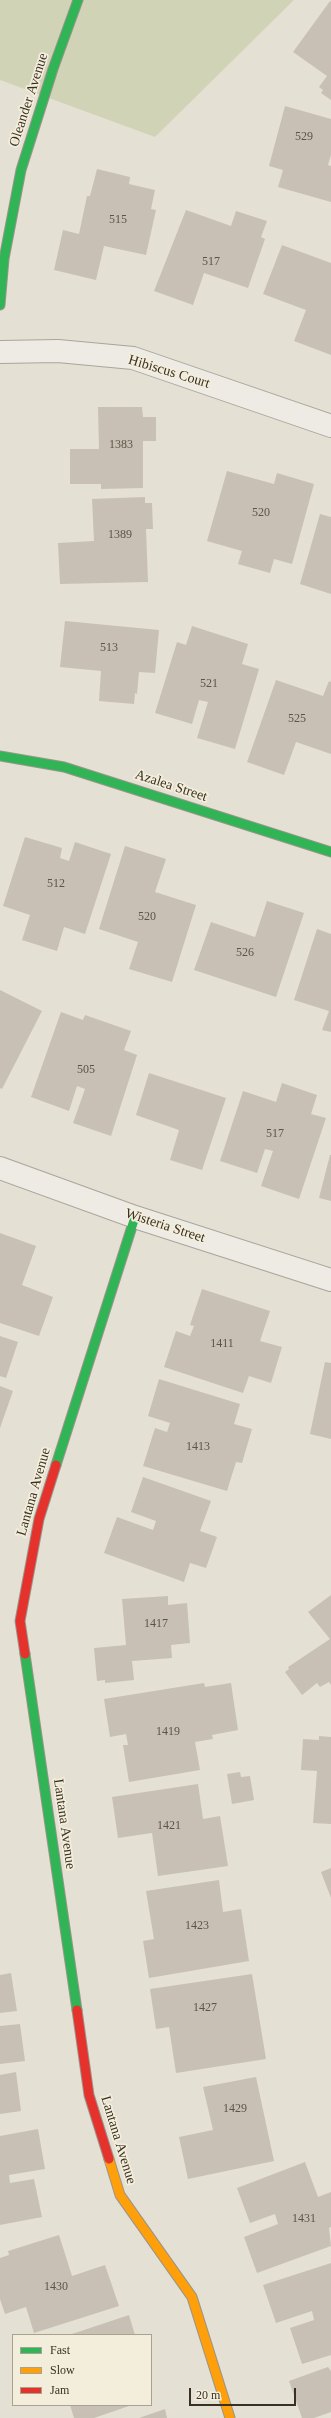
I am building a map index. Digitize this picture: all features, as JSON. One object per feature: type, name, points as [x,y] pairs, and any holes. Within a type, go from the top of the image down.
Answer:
[{"type":"street","name":"Oleander Avenue","points":[[0,305],[4,259],[21,170],[53,69],[78,0]]},
{"type":"street","name":"Hibiscus Court","points":[[0,352],[58,351],[133,358],[331,426]]},
{"type":"street","name":"Azalea Street","points":[[0,756],[64,767],[331,852]]},
{"type":"street","name":"Wisteria Street","points":[[0,1168],[135,1217],[331,1280]]},
{"type":"street","name":"Lantana Avenue","points":[[135,1217],[38,1519],[20,1621],[89,2094],[120,2195],[192,2297],[230,2418]]},
{"type":"green space","points":[[0,0],[294,0],[155,137],[0,80]]},
{"type":"building","points":[[330,1],[331,100],[321,93],[323,90],[319,87],[327,76],[293,52]]},
{"type":"building","points":[[285,106],[331,119],[331,155],[328,165],[331,166],[331,202],[278,187],[283,170],[269,166]]},
{"type":"building","points":[[97,169],[130,177],[129,184],[155,190],[151,209],[156,210],[146,255],[104,246],[96,280],[54,270],[63,230],[79,234],[87,196],[90,196]]},
{"type":"building","points":[[186,210],[231,226],[236,211],[267,221],[261,237],[265,239],[248,288],[204,273],[193,305],[154,291]]},
{"type":"building","points":[[282,245],[331,263],[331,355],[294,341],[306,310],[263,294]]},
{"type":"building","points":[[98,407],[142,407],[143,417],[156,417],[156,441],[143,441],[143,488],[101,489],[101,484],[70,484],[70,449],[99,449]]},
{"type":"building","points":[[227,471],[274,484],[277,473],[314,484],[292,564],[274,559],[270,573],[238,564],[242,551],[207,541]]},
{"type":"building","points":[[145,497],[145,503],[152,503],[153,529],[146,529],[148,582],[60,584],[58,543],[94,541],[92,499]]},
{"type":"building","points":[[320,514],[331,517],[331,594],[300,584]]},
{"type":"building","points":[[65,621],[159,630],[155,673],[139,672],[137,694],[135,693],[134,704],[99,701],[101,671],[60,667]]},
{"type":"building","points":[[192,626],[248,644],[242,664],[259,669],[235,749],[197,738],[208,702],[199,700],[192,724],[155,713],[177,642],[186,645]]},
{"type":"building","points":[[276,680],[323,696],[329,681],[331,682],[331,754],[296,742],[284,775],[247,762]]},
{"type":"building","points":[[25,837],[62,848],[60,858],[69,861],[75,842],[111,854],[85,934],[64,927],[57,951],[22,940],[30,915],[3,906]]},
{"type":"building","points":[[125,846],[166,859],[155,892],[196,905],[172,982],[129,969],[138,942],[99,929]]},
{"type":"building","points":[[267,901],[304,913],[276,997],[194,970],[211,922],[255,937]]},
{"type":"building","points":[[317,929],[331,934],[331,1032],[322,1030],[329,1011],[294,1000]]},
{"type":"building","points":[[0,990],[42,1011],[2,1089],[0,1088]]},
{"type":"building","points":[[61,1012],[83,1020],[85,1015],[131,1031],[124,1050],[137,1055],[111,1136],[73,1123],[85,1089],[77,1086],[69,1111],[31,1097]]},
{"type":"building","points":[[149,1073],[226,1098],[202,1170],[170,1160],[179,1130],[136,1115]]},
{"type":"building","points":[[282,1083],[317,1095],[311,1114],[326,1118],[299,1199],[261,1186],[273,1151],[265,1149],[257,1173],[220,1161],[243,1091],[276,1102]]},
{"type":"building","points":[[331,1155],[331,1201],[319,1198]]},
{"type":"building","points":[[0,1233],[36,1246],[22,1285],[53,1297],[39,1336],[0,1323]]},
{"type":"building","points":[[202,1289],[270,1311],[260,1341],[282,1347],[271,1383],[249,1376],[243,1393],[164,1367],[176,1331],[190,1336],[194,1326],[190,1325]]},
{"type":"building","points":[[0,1336],[18,1342],[6,1378],[0,1376]]},
{"type":"building","points":[[325,1362],[331,1363],[331,1439],[310,1434]]},
{"type":"building","points":[[159,1379],[240,1404],[234,1424],[252,1429],[242,1463],[236,1462],[227,1491],[143,1466],[155,1428],[167,1432],[170,1423],[148,1416]]},
{"type":"building","points":[[0,1386],[13,1391],[0,1428]]},
{"type":"building","points":[[143,1477],[211,1501],[200,1531],[217,1537],[206,1568],[190,1563],[184,1582],[104,1553],[117,1517],[153,1530],[156,1521],[131,1512]]},
{"type":"building","points":[[331,1595],[331,1685],[329,1682],[320,1687],[317,1683],[302,1695],[285,1672],[289,1669],[288,1667],[330,1639],[308,1612]]},
{"type":"building","points":[[168,1596],[168,1605],[187,1603],[190,1643],[171,1645],[172,1658],[132,1661],[134,1680],[105,1683],[105,1680],[97,1681],[94,1648],[126,1645],[122,1599]]},
{"type":"building","points":[[204,1683],[205,1687],[231,1683],[238,1730],[212,1735],[213,1739],[195,1742],[200,1770],[129,1782],[123,1745],[128,1745],[126,1734],[110,1737],[104,1699]]},
{"type":"building","points":[[319,1736],[331,1737],[331,1824],[313,1823],[317,1771],[301,1770],[303,1739],[319,1740]]},
{"type":"building","points":[[240,1772],[241,1777],[250,1776],[254,1800],[232,1804],[227,1774]]},
{"type":"building","points":[[198,1784],[203,1819],[220,1816],[228,1866],[158,1876],[152,1833],[118,1838],[112,1797]]},
{"type":"building","points":[[331,1868],[331,1898],[321,1872]]},
{"type":"building","points":[[219,1880],[223,1912],[241,1909],[249,1961],[149,1978],[143,1941],[154,1939],[146,1891]]},
{"type":"building","points":[[11,1973],[17,2011],[0,2013],[0,1975]]},
{"type":"building","points":[[252,1974],[266,2059],[176,2073],[169,2027],[156,2029],[150,1989]]},
{"type":"building","points":[[20,2024],[25,2061],[0,2064],[0,2026]]},
{"type":"building","points":[[16,2072],[21,2111],[0,2114],[0,2075]]},
{"type":"building","points":[[256,2077],[274,2161],[188,2179],[179,2137],[213,2130],[203,2087]]},
{"type":"building","points":[[38,2129],[45,2169],[9,2175],[10,2183],[34,2179],[42,2217],[0,2225],[0,2136]]},
{"type":"building","points":[[305,2162],[318,2197],[331,2192],[331,2227],[329,2228],[331,2246],[257,2273],[244,2237],[278,2224],[275,2214],[250,2223],[237,2188]]},
{"type":"building","points":[[59,2235],[72,2276],[105,2265],[119,2306],[34,2333],[26,2307],[5,2314],[0,2299],[0,2258],[9,2255],[8,2251]]},
{"type":"building","points":[[331,2263],[331,2355],[302,2364],[290,2328],[314,2320],[312,2311],[276,2323],[263,2285]]},
{"type":"building","points":[[129,2315],[135,2334],[72,2334]]},
{"type":"building","points":[[328,2367],[331,2371],[331,2412],[314,2418],[302,2418],[289,2381]]},
{"type":"building","points":[[70,2406],[129,2406],[94,2418],[74,2418]]},
{"type":"building","points":[[165,2409],[167,2418],[139,2418]]},
{"type":"traffic: fast","points":[[0,305],[4,259],[21,170],[53,69],[78,0]]},
{"type":"traffic: fast","points":[[0,756],[64,767],[331,852]]},
{"type":"traffic: fast","points":[[56,1465],[135,1217]]},
{"type":"traffic: fast","points":[[25,1654],[77,2010]]},
{"type":"traffic: slow","points":[[109,2159],[120,2195],[192,2297],[230,2418]]},
{"type":"traffic: jam","points":[[25,1654],[20,1621],[39,1519],[56,1465]]},
{"type":"traffic: jam","points":[[77,2010],[89,2095],[109,2159]]}]
